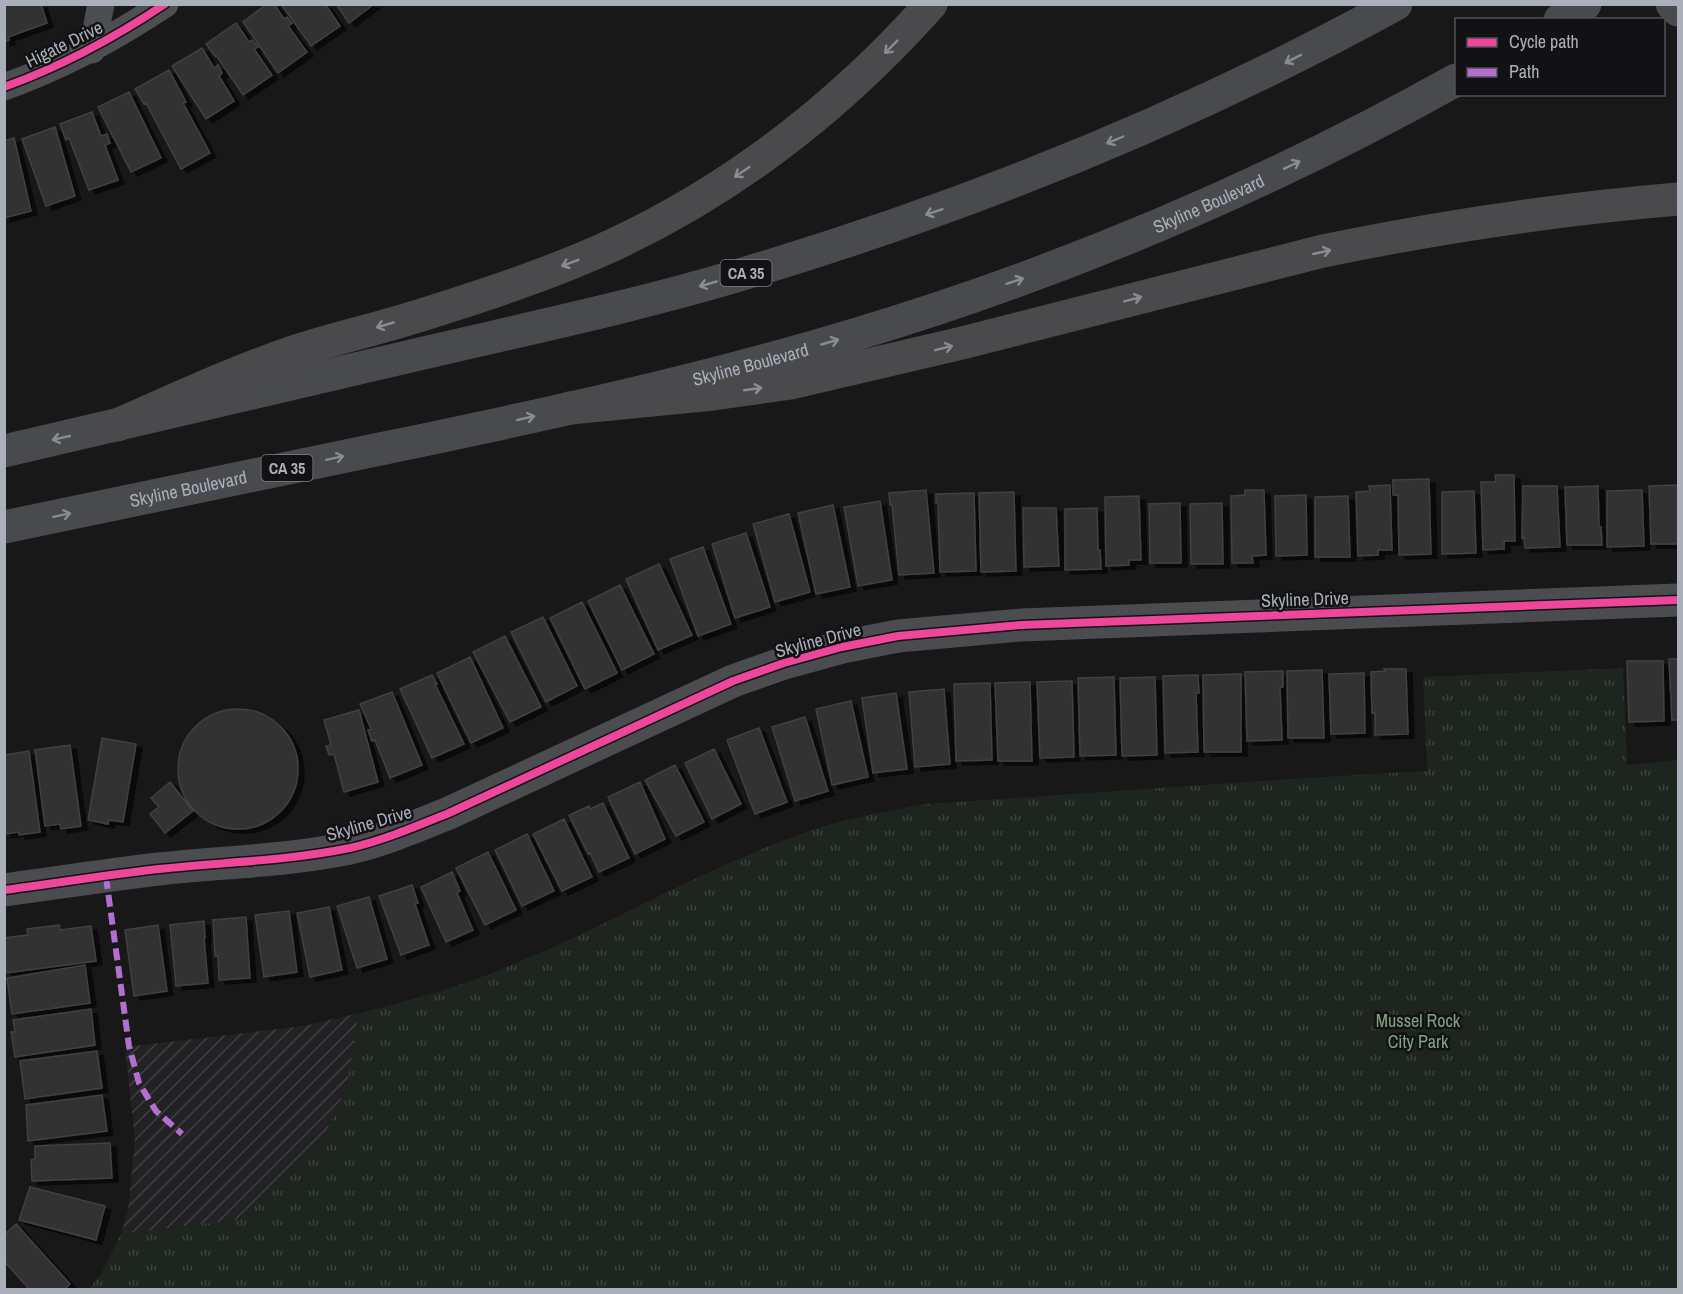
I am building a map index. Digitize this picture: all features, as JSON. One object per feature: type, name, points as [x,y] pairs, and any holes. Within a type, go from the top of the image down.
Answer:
[{"type":"highway","points":[[117,425],[268,361],[415,317],[530,278],[638,233],[715,189],[788,139],[854,84],[896,43],[931,4]]},
{"type":"highway","points":[[1672,4],[1678,10]]},
{"type":"highway","points":[[570,408],[713,394],[791,383],[962,343],[1246,270],[1358,244],[1497,220],[1678,198]]},
{"type":"main road","name":"CA 35","points":[[4,451],[624,306],[734,276],[869,234],[1024,178],[1153,124],[1269,71],[1396,4]]},
{"type":"main road","points":[[1563,18],[1585,4]]},
{"type":"main road","name":"Skyline Boulevard","points":[[4,527],[570,408],[799,351],[1037,274],[1151,229],[1379,122],[1455,81]]},
{"type":"street","points":[[92,50],[101,4]]},
{"type":"street","name":"Higate Drive","points":[[4,87],[92,50],[165,4]]},
{"type":"street","name":"Skyline Drive","points":[[4,890],[158,870],[290,858],[352,847],[404,832],[449,813],[733,681],[842,646],[898,636],[1021,625],[1678,600]]},
{"type":"shaded area","points":[[359,1013],[347,1086],[325,1134],[236,1220],[121,1234],[128,1210],[135,1141],[125,1047],[304,1026]]},
{"type":"green space","name":"Mussel Rock City Park","points":[[1623,668],[1627,765],[1678,760],[1678,1289],[89,1289],[101,1274],[121,1234],[236,1220],[325,1134],[347,1086],[359,1013],[438,992],[495,972],[552,948],[699,877],[774,844],[841,821],[927,804],[1427,771],[1423,677]]},
{"type":"building","points":[[4,4],[41,4],[47,23],[8,37],[9,40],[4,42]]},
{"type":"building","points":[[267,4],[274,4],[284,19],[287,17],[292,23],[288,26],[307,52],[278,73],[243,22]]},
{"type":"building","points":[[281,4],[325,4],[340,26],[311,46]]},
{"type":"building","points":[[336,4],[374,4],[349,23]]},
{"type":"building","points":[[236,23],[249,42],[252,40],[258,47],[254,49],[272,75],[243,95],[206,44]]},
{"type":"building","points":[[202,48],[214,68],[218,65],[222,73],[219,76],[234,101],[206,119],[172,66]]},
{"type":"building","points":[[169,70],[186,102],[183,103],[210,153],[181,169],[146,103],[144,104],[135,89]]},
{"type":"building","points":[[129,92],[161,158],[131,172],[98,107]]},
{"type":"building","points":[[92,112],[101,136],[107,134],[110,143],[105,145],[118,180],[89,190],[69,138],[66,140],[60,124]]},
{"type":"building","points":[[55,127],[75,196],[46,206],[22,139]]},
{"type":"building","points":[[14,138],[31,211],[4,218],[4,141]]},
{"type":"building","points":[[1495,475],[1514,475],[1515,541],[1504,541],[1504,549],[1483,550],[1481,482],[1496,482]]},
{"type":"building","points":[[1429,479],[1431,554],[1399,555],[1398,495],[1393,495],[1393,480]]},
{"type":"building","points":[[1390,485],[1392,550],[1378,550],[1378,555],[1358,556],[1356,492],[1370,491],[1369,486]]},
{"type":"building","points":[[1678,485],[1678,544],[1651,544],[1649,486]]},
{"type":"building","points":[[1523,486],[1557,486],[1560,547],[1525,548],[1524,537],[1522,538]]},
{"type":"building","points":[[1598,486],[1602,545],[1567,545],[1565,487]]},
{"type":"building","points":[[926,490],[934,573],[899,575],[889,493]]},
{"type":"building","points":[[1245,490],[1264,490],[1266,555],[1252,556],[1253,563],[1232,563],[1231,496],[1245,495]]},
{"type":"building","points":[[1642,490],[1644,546],[1607,547],[1607,491]]},
{"type":"building","points":[[1474,491],[1476,553],[1442,554],[1442,492]]},
{"type":"building","points":[[1014,492],[1016,571],[981,572],[979,493]]},
{"type":"building","points":[[974,493],[976,571],[940,572],[936,494]]},
{"type":"building","points":[[1306,495],[1307,555],[1276,556],[1275,496]]},
{"type":"building","points":[[1139,496],[1141,560],[1129,560],[1129,565],[1106,566],[1105,497]]},
{"type":"building","points":[[1348,496],[1350,557],[1315,557],[1315,497]]},
{"type":"building","points":[[880,501],[892,580],[858,586],[844,507]]},
{"type":"building","points":[[1180,503],[1181,563],[1150,563],[1149,504]]},
{"type":"building","points":[[1222,503],[1223,564],[1191,564],[1190,504]]},
{"type":"building","points":[[833,505],[850,587],[816,594],[798,513]]},
{"type":"building","points":[[1023,508],[1056,508],[1059,566],[1024,567]]},
{"type":"building","points":[[1097,508],[1101,569],[1065,570],[1065,509]]},
{"type":"building","points":[[789,514],[810,592],[775,602],[753,524]]},
{"type":"building","points":[[746,533],[770,607],[735,618],[712,544]]},
{"type":"building","points":[[703,547],[731,624],[698,636],[670,559]]},
{"type":"building","points":[[659,564],[692,635],[658,650],[626,579]]},
{"type":"building","points":[[620,585],[654,654],[622,670],[588,601]]},
{"type":"building","points":[[582,602],[617,673],[585,689],[550,618]]},
{"type":"building","points":[[543,617],[577,686],[546,702],[511,632]]},
{"type":"building","points":[[505,636],[541,707],[510,722],[473,652]]},
{"type":"building","points":[[470,657],[503,728],[471,743],[437,673]]},
{"type":"building","points":[[1669,659],[1678,659],[1678,720],[1672,720]]},
{"type":"building","points":[[1627,661],[1663,661],[1664,721],[1629,722]]},
{"type":"building","points":[[1384,669],[1406,669],[1408,734],[1375,735],[1371,672],[1385,671]]},
{"type":"building","points":[[1322,670],[1324,738],[1288,738],[1287,671]]},
{"type":"building","points":[[1283,671],[1283,687],[1280,687],[1282,740],[1247,741],[1245,672]]},
{"type":"building","points":[[1364,673],[1365,733],[1331,734],[1329,674]]},
{"type":"building","points":[[1241,674],[1241,752],[1204,752],[1203,675]]},
{"type":"building","points":[[432,675],[464,744],[432,758],[400,689]]},
{"type":"building","points":[[1198,675],[1199,693],[1196,693],[1198,752],[1165,753],[1163,676]]},
{"type":"building","points":[[1114,677],[1116,755],[1080,756],[1078,678]]},
{"type":"building","points":[[1155,677],[1157,755],[1122,756],[1120,678]]},
{"type":"building","points":[[1072,681],[1074,757],[1040,758],[1037,682]]},
{"type":"building","points":[[1030,682],[1032,761],[998,761],[995,683]]},
{"type":"building","points":[[990,683],[992,760],[956,761],[954,684]]},
{"type":"building","points":[[944,689],[950,764],[915,767],[909,692]]},
{"type":"building","points":[[392,692],[422,765],[390,778],[375,740],[372,741],[368,730],[371,729],[360,704]]},
{"type":"building","points":[[896,693],[907,769],[873,773],[862,698]]},
{"type":"building","points":[[851,701],[868,777],[832,785],[816,709]]},
{"type":"building","points":[[238,709],[261,713],[281,726],[294,746],[298,769],[294,792],[281,812],[261,825],[238,829],[215,825],[195,812],[182,792],[178,769],[182,746],[195,726],[215,713]]},
{"type":"building","points":[[359,710],[378,782],[344,792],[334,754],[329,755],[326,746],[331,745],[324,720]]},
{"type":"building","points":[[805,717],[828,791],[795,801],[772,727]]},
{"type":"building","points":[[759,728],[787,802],[755,814],[727,740]]},
{"type":"building","points":[[102,738],[136,744],[123,822],[109,820],[108,824],[88,820]]},
{"type":"building","points":[[70,745],[81,826],[61,829],[60,824],[45,826],[35,750]]},
{"type":"building","points":[[714,749],[741,804],[712,819],[685,763]]},
{"type":"building","points":[[29,751],[40,832],[5,834],[4,755]]},
{"type":"building","points":[[675,765],[704,822],[676,836],[645,780]]},
{"type":"building","points":[[170,782],[193,811],[165,833],[150,814],[159,807],[151,798]]},
{"type":"building","points":[[640,782],[665,839],[635,854],[608,797]]},
{"type":"building","points":[[603,803],[629,858],[599,872],[569,815],[589,806],[590,809]]},
{"type":"building","points":[[564,819],[592,877],[562,891],[533,834]]},
{"type":"building","points":[[527,834],[554,891],[522,906],[495,850]]},
{"type":"building","points":[[488,852],[516,910],[485,925],[456,868]]},
{"type":"building","points":[[452,872],[460,891],[457,893],[473,930],[446,942],[421,887]]},
{"type":"building","points":[[412,885],[418,903],[415,904],[429,945],[401,955],[379,896]]},
{"type":"building","points":[[369,897],[387,959],[357,968],[337,906]]},
{"type":"building","points":[[329,907],[342,970],[310,977],[297,913]]},
{"type":"building","points":[[289,911],[297,972],[264,977],[255,915]]},
{"type":"building","points":[[246,917],[250,978],[219,980],[213,920]]},
{"type":"building","points":[[204,921],[208,983],[176,986],[170,925]]},
{"type":"building","points":[[59,925],[60,930],[91,926],[96,961],[6,973],[4,938],[28,935],[27,929]]},
{"type":"building","points":[[158,925],[167,991],[134,996],[125,930]]},
{"type":"building","points":[[85,965],[90,1003],[12,1014],[7,978]]},
{"type":"building","points":[[91,1009],[95,1045],[15,1057],[11,1032],[15,1032],[13,1020]]},
{"type":"building","points":[[97,1051],[102,1088],[25,1099],[20,1061]]},
{"type":"building","points":[[102,1095],[107,1131],[28,1141],[26,1105]]},
{"type":"building","points":[[110,1143],[112,1178],[32,1181],[31,1160],[35,1159],[35,1146]]},
{"type":"building","points":[[30,1187],[105,1206],[96,1240],[19,1220]]},
{"type":"building","points":[[16,1224],[70,1284],[64,1290],[30,1290],[4,1261],[4,1235]]},
{"type":"marked path","points":[[106,877],[129,1046],[139,1083],[156,1111],[182,1134]]},
{"type":"cycle path","points":[[4,87],[88,50],[165,4]]},
{"type":"cycle path","points":[[4,890],[159,869],[302,856],[363,845],[449,813],[733,681],[784,663],[842,647],[898,636],[1021,625],[1678,600]]}]
